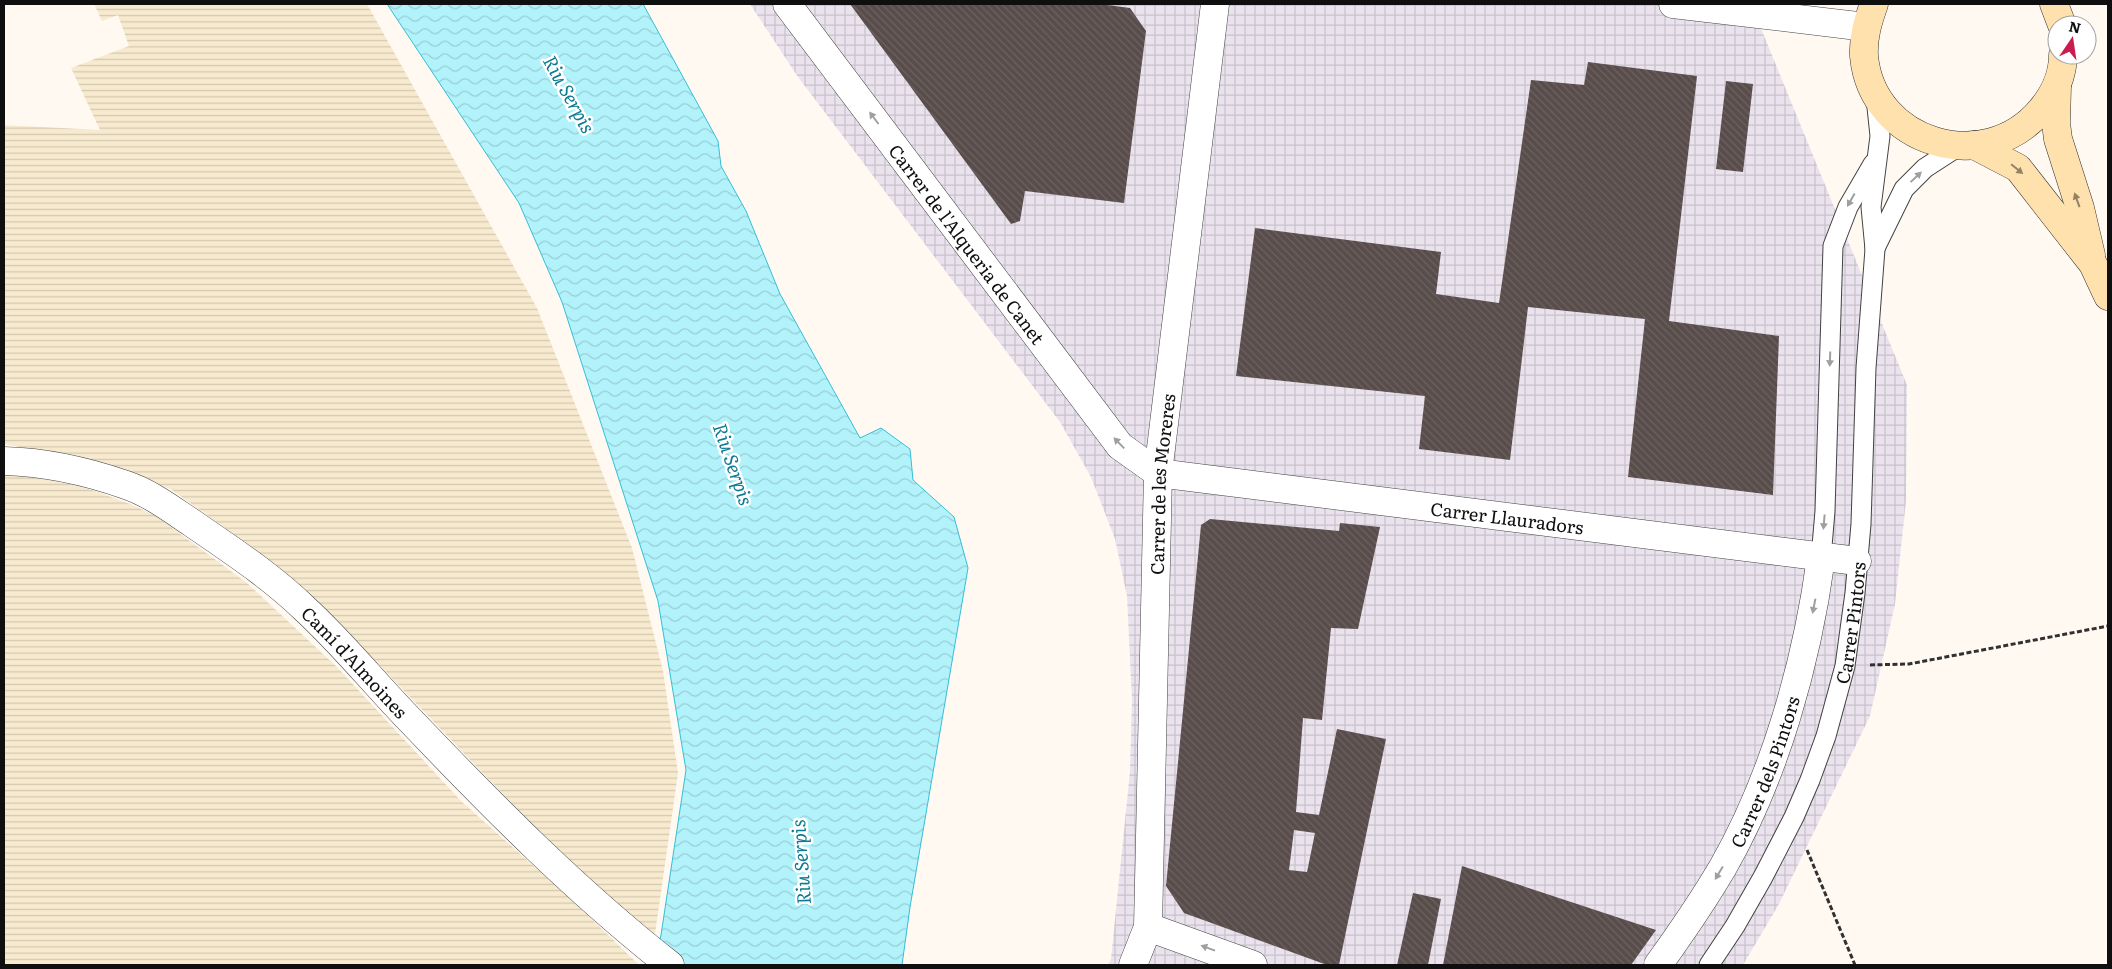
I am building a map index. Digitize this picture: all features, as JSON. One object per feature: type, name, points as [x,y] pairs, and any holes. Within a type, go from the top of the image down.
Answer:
[{"type":"main road","points":[[1870,16],[1864,56],[1871,83],[1884,107],[1904,127],[1935,143],[1967,145],[2001,140],[2030,123],[2051,97],[2063,65]]},
{"type":"main road","points":[[2057,84],[2056,123],[2058,139],[2080,208],[2093,264],[2108,296]]},
{"type":"main road","points":[[1967,145],[2018,168],[2093,264]]},
{"type":"street","name":"Carrer de l'Alqueria de Canet","points":[[787,4],[1120,446],[1158,473]]},
{"type":"street","name":"Carrer de les Moreres","points":[[1133,965],[1148,926],[1158,473],[1215,4]]},
{"type":"street","points":[[1673,4],[1870,16]]},
{"type":"street","name":"Camí d'Almoines","points":[[4,461],[28,462],[66,468],[127,485],[156,499],[253,567],[305,609],[365,670],[410,720],[550,862],[662,958]]},
{"type":"street","name":"Carrer Llauradors","points":[[1158,473],[1821,558],[1857,561]]},
{"type":"street","name":"Carrer dels Pintors","points":[[1658,965],[1691,918],[1723,866],[1753,804],[1774,752],[1793,694],[1815,601],[1821,558]]},
{"type":"street","points":[[1148,926],[1254,965]]},
{"type":"lane","points":[[1875,90],[1880,136],[1871,207],[1875,249]]},
{"type":"lane","points":[[1875,249],[1904,189],[1925,168],[1967,145]]},
{"type":"lane","points":[[1821,558],[1825,511],[1833,246],[1848,207],[1877,159]]},
{"type":"lane","name":"Carrer Pintors","points":[[1709,965],[1735,926],[1794,817],[1826,736],[1844,666],[1855,593],[1863,476],[1866,368],[1875,249]]},
{"type":"path","points":[[1844,666],[1909,664],[2108,626]]},
{"type":"path","points":[[1794,817],[1855,965]]},
{"type":"shaded area","points":[[94,4],[367,4],[537,308],[632,548],[663,671],[678,773],[654,941],[545,838],[344,628],[253,548],[172,490],[134,473],[97,462],[4,444],[4,125],[100,130],[71,68],[129,46],[118,15],[102,21]]},
{"type":"shaded area","points":[[750,4],[1751,4],[1907,385],[1906,501],[1895,604],[1870,716],[1779,904],[1743,965],[1108,965],[1111,959],[1130,771],[1132,700],[1127,596],[1115,539],[1091,477],[1060,422],[798,77]]},
{"type":"shaded area","points":[[4,473],[67,483],[130,504],[156,516],[247,583],[338,668],[461,801],[574,902],[639,965],[5,965]]},
{"type":"water","name":"Riu Serpis","points":[[387,4],[643,4],[718,141],[721,166],[746,211],[780,294],[860,438],[881,428],[910,449],[913,480],[954,517],[968,568],[910,907],[902,965],[654,965],[661,935],[686,770],[658,601],[562,302],[519,203]]},
{"type":"building","points":[[850,4],[1100,4],[1130,8],[1146,31],[1124,203],[1025,191],[1020,221],[1011,224]]},
{"type":"building","points":[[1588,62],[1697,76],[1669,321],[1779,336],[1773,495],[1628,477],[1645,319],[1528,307],[1510,460],[1419,449],[1425,396],[1236,376],[1255,228],[1441,252],[1436,294],[1499,303],[1531,80],[1584,85]]},
{"type":"building","points":[[1726,81],[1753,84],[1743,172],[1716,169]]},
{"type":"building","points":[[1210,519],[1339,531],[1340,523],[1380,527],[1358,629],[1331,628],[1322,720],[1303,718],[1296,812],[1319,815],[1337,729],[1386,739],[1339,965],[1327,965],[1184,913],[1166,886],[1201,525]],"holes":[[[1294,830],[1315,833],[1307,872],[1289,870]]]},
{"type":"building","points":[[1462,866],[1656,930],[1631,965],[1443,965]]},
{"type":"building","points":[[1413,893],[1441,899],[1428,965],[1397,965]]}]
